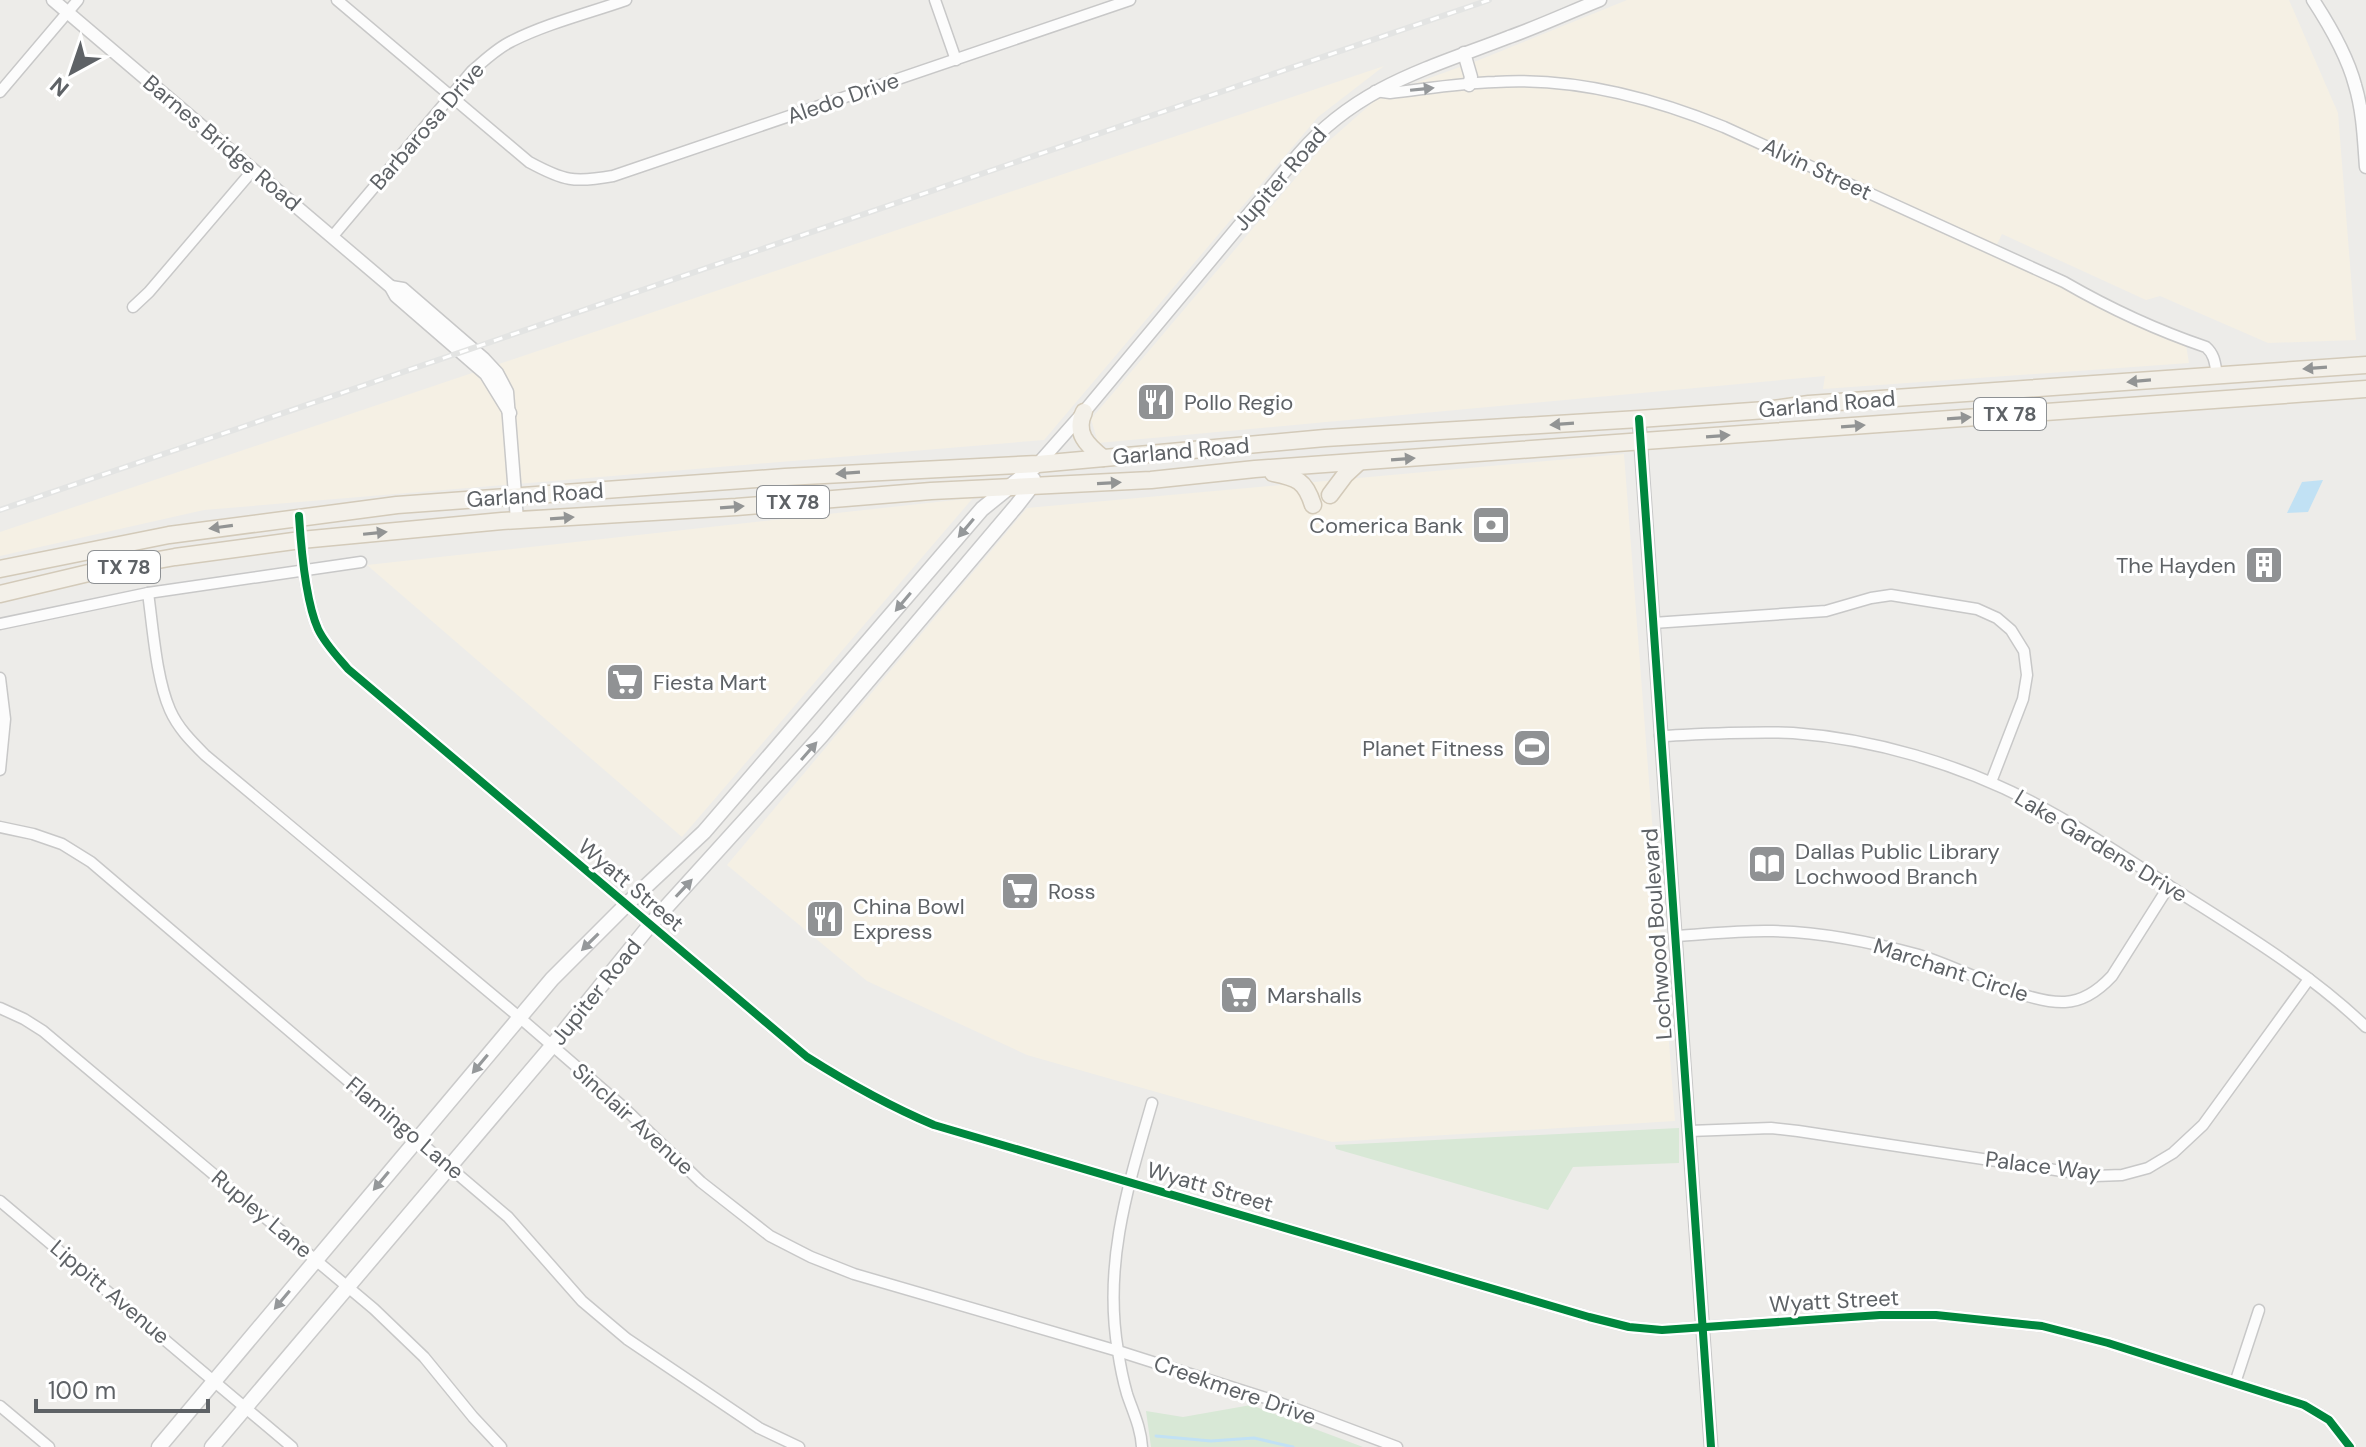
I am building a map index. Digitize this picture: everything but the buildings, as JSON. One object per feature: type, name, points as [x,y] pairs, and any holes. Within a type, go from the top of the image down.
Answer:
[{"type":"main road","name":"Garland Road","points":[[0,569],[169,535],[397,505],[817,475],[1038,464],[1325,438],[1639,419],[2366,365]]},
{"type":"main road","points":[[2217,375],[2218,399]]},
{"type":"main road","name":"Garland Road","points":[[0,594],[160,560],[301,540],[517,520],[940,490],[1151,480],[1255,469],[2366,389]]},
{"type":"main road","points":[[1879,399],[1881,424]]},
{"type":"main road","points":[[1084,412],[1080,421],[1081,433],[1089,447],[1103,458]]},
{"type":"main road","points":[[1330,495],[1359,462]]},
{"type":"main road","name":"Jupiter Road","points":[[212,1447],[552,1046],[650,925],[822,735],[1031,487],[1038,464]]},
{"type":"main road","name":"Jupiter Road","points":[[215,1380],[552,979],[690,846],[735,797],[982,509],[1038,464]]},
{"type":"main road","points":[[1255,469],[1300,481],[1307,488],[1313,505]]},
{"type":"main road","points":[[817,475],[818,500]]},
{"type":"main road","points":[[652,487],[654,512]]},
{"type":"main road","points":[[877,633],[903,638]]},
{"type":"main road","points":[[735,797],[757,808]]},
{"type":"main road","points":[[159,1447],[215,1380]]},
{"type":"street","name":"Barnes Bridge Road","points":[[53,0],[391,287],[403,289],[497,373],[507,392],[510,413],[517,520]]},
{"type":"street","points":[[0,92],[78,0]]},
{"type":"street","points":[[337,0],[450,96]]},
{"type":"street","name":"Barbarosa Drive","points":[[332,237],[472,71],[510,41],[626,0]]},
{"type":"street","points":[[935,0],[956,60]]},
{"type":"street","name":"Aledo Drive","points":[[450,96],[529,162],[555,176],[582,182],[613,176],[1130,0]]},
{"type":"street","name":"Jupiter Road","points":[[1038,464],[1317,132],[1375,91],[1600,0]]},
{"type":"street","points":[[2313,0],[2356,85],[2366,167]]},
{"type":"street","points":[[1460,55],[1463,79],[1469,85]]},
{"type":"street","name":"Alvin Street","points":[[1375,91],[1390,93],[1495,81],[1583,87],[1672,107],[2064,282],[2144,322],[2206,347],[2215,361],[2217,375]]},
{"type":"street","points":[[133,307],[253,170]]},
{"type":"street","name":"Lochwood Boulevard","points":[[1639,419],[1711,1447]]},
{"type":"street","name":"Wyatt Street","points":[[299,516],[305,569],[317,628],[329,648],[348,669],[807,1057],[853,1087],[898,1110],[934,1125],[1629,1327],[1662,1330],[1880,1315],[1951,1316],[2042,1326],[2108,1343],[2304,1405],[2329,1420],[2350,1447]]},
{"type":"street","points":[[0,624],[148,593],[361,562]]},
{"type":"street","name":"Sinclair Avenue","points":[[148,593],[163,691],[171,712],[187,737],[622,1106],[701,1182],[770,1236],[854,1274],[1118,1351]]},
{"type":"street","points":[[1653,623],[1826,611],[1891,595],[1977,609],[1997,618],[2011,630],[2024,651],[2027,675],[2023,699],[1991,782]]},
{"type":"street","points":[[0,678],[5,719],[0,770]]},
{"type":"street","name":"Lake Gardens Drive","points":[[1660,736],[1764,732],[1851,741],[1929,760],[1991,782],[2063,819],[2169,886],[2309,979],[2366,1027]]},
{"type":"street","name":"Flamingo Lane","points":[[0,827],[62,844],[91,862],[450,1166],[527,1237],[582,1301],[627,1339],[759,1428],[799,1447]]},
{"type":"street","name":"Marchant Circle","points":[[1675,936],[1768,931],[1847,939],[1924,957],[2028,996],[2065,1002],[2084,998],[2101,988],[2112,976],[2169,886]]},
{"type":"street","name":"Palace Way","points":[[1689,1131],[1771,1128],[2095,1176],[2122,1175],[2148,1168],[2173,1153],[2203,1125],[2309,979]]},
{"type":"street","name":"Rupley Lane","points":[[0,1008],[43,1031],[398,1329],[501,1447]]},
{"type":"street","points":[[1142,1447],[1141,1430],[1127,1392],[1118,1351],[1112,1309],[1118,1226],[1152,1103]]},
{"type":"street","name":"Lippitt Avenue","points":[[0,1201],[292,1447]]},
{"type":"street","points":[[2235,1383],[2259,1310]]},
{"type":"street","name":"Creekmere Drive","points":[[1118,1351],[1272,1400],[1397,1447]]},
{"type":"street","points":[[0,1406],[49,1447]]},
{"type":"shaded area","points":[[1627,0],[2289,0],[2338,113],[2356,340],[2268,343],[2160,296],[2146,300],[2002,234],[1992,255],[2186,345],[2189,363],[1823,389],[1825,376],[1098,443],[1091,419],[1322,147],[1380,96]]},
{"type":"shaded area","points":[[1384,66],[1318,117],[1044,440],[204,510],[0,556],[0,532]]},
{"type":"shaded area","points":[[1624,454],[1675,1121],[1332,1142],[1027,1055],[867,981],[727,865],[1027,508]]},
{"type":"shaded area","points":[[973,498],[682,837],[367,565]]},
{"type":"green space","points":[[1679,1128],[1679,1163],[1573,1167],[1548,1210],[1336,1149],[1335,1145]]},
{"type":"green space","points":[[1251,1405],[1363,1447],[1151,1447],[1146,1411],[1183,1417]]},
{"type":"water","points":[[2323,480],[2308,512],[2287,513],[2302,482]]},
{"type":"waterway","points":[[1156,1436],[1211,1441],[1254,1438],[1293,1447]]},
{"type":"railway","points":[[0,510],[1489,0]]},
{"type":"cycle path","points":[[1639,419],[1711,1447]]},
{"type":"cycle path","points":[[299,516],[305,574],[314,618],[324,640],[348,669],[807,1057],[917,1118],[1629,1327],[1662,1330],[1880,1315],[1936,1315],[2042,1326],[2108,1343],[2304,1405],[2329,1420],[2350,1447]]},
{"type":"place","name":"Pollo Regio","points":[[1156,402]]},
{"type":"place","name":"Comerica Bank","points":[[1491,525]]},
{"type":"place","name":"The Hayden","points":[[2264,565]]},
{"type":"place","name":"Fiesta Mart","points":[[625,682]]},
{"type":"place","name":"Planet Fitness","points":[[1532,748]]},
{"type":"place","name":"Dallas Public Library Lochwood Branch","points":[[1767,864]]},
{"type":"place","name":"Ross","points":[[1020,891]]},
{"type":"place","name":"China Bowl Express","points":[[825,919]]},
{"type":"place","name":"Marshalls","points":[[1239,995]]}]
